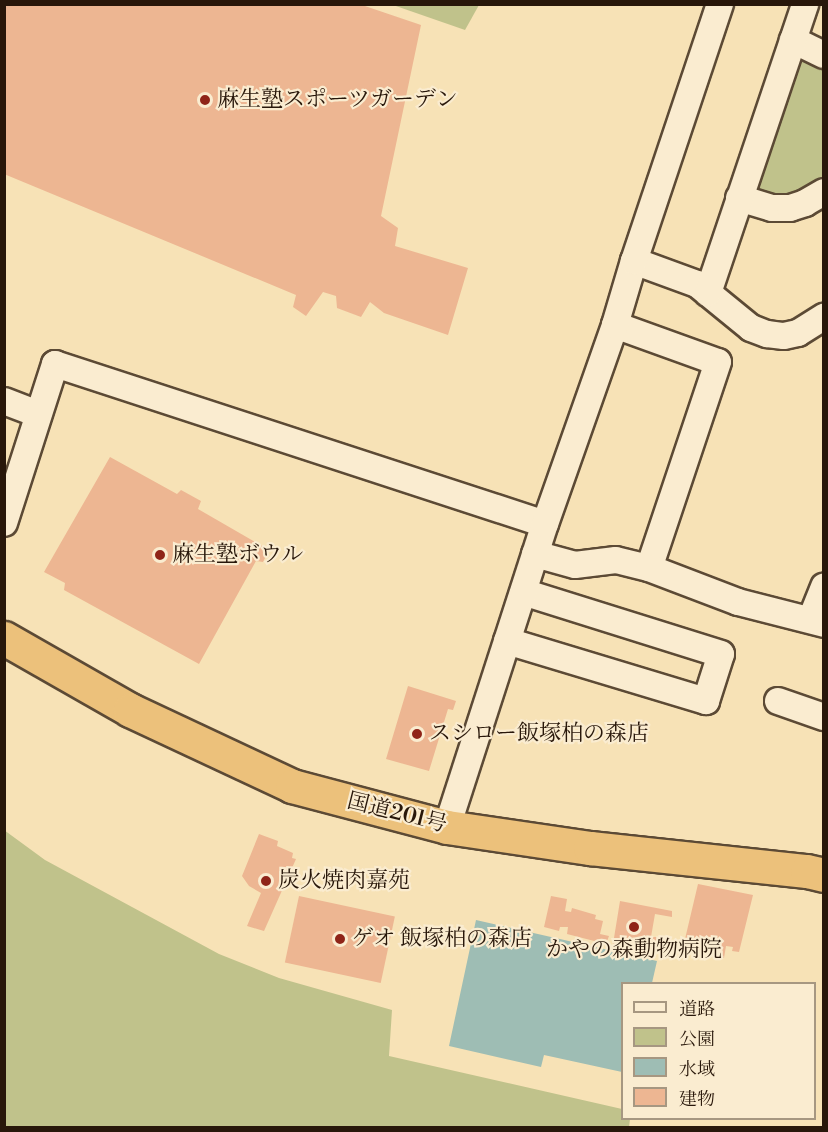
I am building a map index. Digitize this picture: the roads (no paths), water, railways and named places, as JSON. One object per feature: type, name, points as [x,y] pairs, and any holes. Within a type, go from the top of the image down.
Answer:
[{"type":"highway","name":"国道201号","points":[[4,638],[130,710],[292,786],[447,827],[590,848],[807,871],[824,875]]},
{"type":"street","points":[[447,827],[545,524],[615,325],[634,261],[720,4]]},
{"type":"street","points":[[708,293],[805,4]]},
{"type":"street","points":[[793,40],[824,55]]},
{"type":"street","points":[[739,198],[772,208],[790,208],[824,192]]},
{"type":"street","points":[[634,261],[681,277],[708,293],[751,328],[767,334],[784,336],[798,333],[824,317]]},
{"type":"street","points":[[615,325],[718,362],[649,568]]},
{"type":"street","points":[[4,523],[55,364],[545,524]]},
{"type":"street","points":[[4,401],[38,414]]},
{"type":"street","points":[[536,554],[574,565],[616,560],[649,568],[738,602],[817,622],[824,586]]},
{"type":"street","points":[[507,641],[706,701],[721,654],[523,592]]},
{"type":"street","points":[[778,701],[824,717]]},
{"type":"water","points":[[476,920],[657,961],[652,982],[621,982],[621,1072],[544,1055],[541,1067],[449,1046]]},
{"type":"place","name":"麻生塾スポーツガーデン","points":[[205,100]]},
{"type":"place","name":"麻生塾ボウル","points":[[160,555]]},
{"type":"place","name":"スシロー飯塚柏の森店","points":[[417,734]]},
{"type":"place","name":"炭火焼肉嘉苑","points":[[266,881]]},
{"type":"place","name":"かやの森動物病院","points":[[634,927]]},
{"type":"place","name":"ゲオ 飯塚柏の森店","points":[[340,939]]}]
